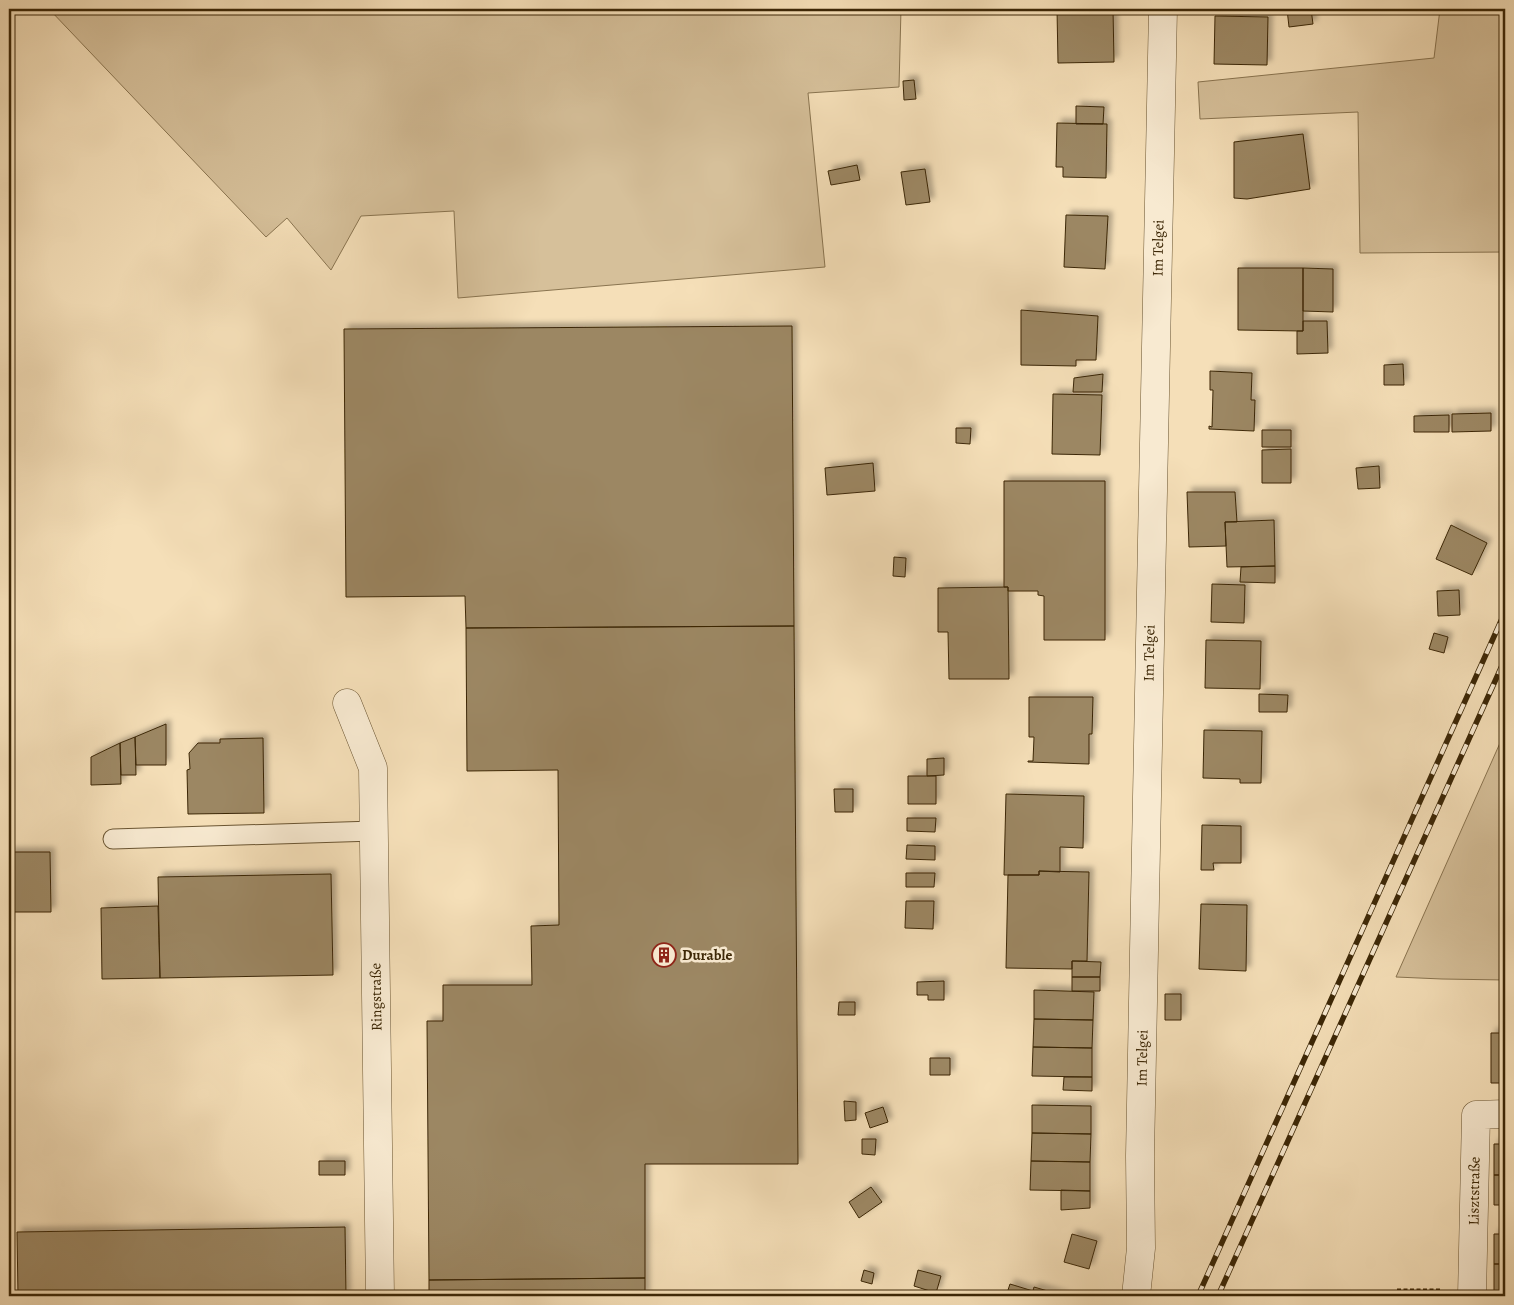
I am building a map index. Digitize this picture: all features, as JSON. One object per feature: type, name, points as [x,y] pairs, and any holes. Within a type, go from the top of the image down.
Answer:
[{"type":"street","name":"Im Telgei","points":[[1136,1296],[1142,1248],[1141,1096],[1163,9]]},
{"type":"street","name":"Ringstraße","points":[[347,702],[373,768],[380,1296]]},
{"type":"street","name":"Lisztstraße","points":[[1472,1294],[1476,1114],[1505,1114]]},
{"type":"lane","points":[[113,839],[374,830]]},
{"type":"path","points":[[1397,1290],[1472,1294]]},
{"type":"shaded area","points":[[49,9],[901,9],[899,87],[808,93],[825,267],[458,298],[454,211],[361,216],[331,270],[287,218],[266,237]]},
{"type":"shaded area","points":[[1440,9],[1505,9],[1505,252],[1360,253],[1358,112],[1200,119],[1198,82],[1434,58]]},
{"type":"shaded area","points":[[1505,727],[1505,980],[1396,977],[1504,734]]},
{"type":"building","points":[[1057,9],[1113,9],[1114,62],[1058,63]]},
{"type":"building","points":[[1287,9],[1311,9],[1313,24],[1289,27]]},
{"type":"building","points":[[1215,16],[1268,17],[1267,65],[1214,64]]},
{"type":"building","points":[[914,80],[916,99],[904,100],[903,81]]},
{"type":"building","points":[[1076,106],[1104,107],[1103,124],[1076,124]]},
{"type":"building","points":[[1057,123],[1107,124],[1106,178],[1063,177],[1063,167],[1056,167]]},
{"type":"building","points":[[1303,134],[1310,189],[1247,199],[1234,198],[1234,142]]},
{"type":"building","points":[[857,165],[860,180],[831,185],[828,171]]},
{"type":"building","points":[[925,169],[930,202],[906,205],[901,172]]},
{"type":"building","points":[[1066,215],[1108,216],[1105,269],[1064,267]]},
{"type":"building","points":[[1238,268],[1303,268],[1303,331],[1238,330]]},
{"type":"building","points":[[1303,268],[1333,269],[1333,312],[1303,311]]},
{"type":"building","points":[[1021,310],[1098,316],[1096,360],[1076,360],[1076,366],[1021,365]]},
{"type":"building","points":[[1303,321],[1327,321],[1328,353],[1297,354],[1297,331],[1303,331]]},
{"type":"building","points":[[792,326],[794,626],[466,628],[465,596],[346,597],[344,329]]},
{"type":"building","points":[[1403,364],[1404,385],[1384,385],[1384,365]]},
{"type":"building","points":[[1210,371],[1252,373],[1251,400],[1255,400],[1254,431],[1209,429],[1209,426],[1212,427],[1213,390],[1210,390]]},
{"type":"building","points":[[1103,374],[1102,392],[1073,392],[1074,378]]},
{"type":"building","points":[[1053,394],[1102,395],[1100,455],[1052,454]]},
{"type":"building","points":[[1491,413],[1491,431],[1452,432],[1452,414]]},
{"type":"building","points":[[1449,415],[1449,432],[1414,432],[1414,416]]},
{"type":"building","points":[[956,428],[971,428],[970,444],[956,443]]},
{"type":"building","points":[[1262,430],[1291,430],[1291,447],[1262,447]]},
{"type":"building","points":[[1291,449],[1291,483],[1262,483],[1262,450]]},
{"type":"building","points":[[873,463],[875,491],[827,495],[825,468]]},
{"type":"building","points":[[1379,466],[1380,488],[1358,489],[1356,468]]},
{"type":"building","points":[[1004,481],[1105,481],[1105,640],[1044,640],[1044,596],[1038,595],[1038,591],[1008,591],[1008,587],[1004,587]]},
{"type":"building","points":[[1187,492],[1235,492],[1237,522],[1225,522],[1226,546],[1189,547]]},
{"type":"building","points":[[1274,520],[1275,566],[1227,567],[1225,522]]},
{"type":"building","points":[[1451,525],[1487,543],[1472,575],[1436,559]]},
{"type":"building","points":[[894,557],[906,558],[905,577],[893,576]]},
{"type":"building","points":[[1275,566],[1275,583],[1240,582],[1241,567]]},
{"type":"building","points":[[1212,584],[1245,585],[1244,623],[1211,622]]},
{"type":"building","points":[[1008,587],[1009,679],[949,679],[948,632],[938,632],[938,588]]},
{"type":"building","points":[[1459,590],[1460,615],[1438,616],[1437,591]]},
{"type":"building","name":"Durable","points":[[794,626],[798,1164],[645,1164],[645,1278],[429,1280],[427,1021],[443,1021],[443,985],[532,985],[531,926],[559,925],[558,770],[467,771],[466,628]]},
{"type":"building","points":[[1434,633],[1448,637],[1444,653],[1429,649]]},
{"type":"building","points":[[1206,640],[1261,641],[1260,689],[1205,688]]},
{"type":"building","points":[[1259,694],[1288,695],[1287,712],[1259,712]]},
{"type":"building","points":[[1029,697],[1093,697],[1092,734],[1089,734],[1089,764],[1028,762],[1033,761],[1034,737],[1029,737]]},
{"type":"building","points":[[166,724],[166,765],[136,765],[135,737]]},
{"type":"building","points":[[1204,730],[1262,731],[1261,783],[1240,783],[1240,779],[1203,778]]},
{"type":"building","points":[[135,737],[136,775],[121,775],[120,743]]},
{"type":"building","points":[[263,738],[264,813],[188,814],[187,770],[190,769],[189,753],[198,743],[220,743],[220,739]]},
{"type":"building","points":[[120,743],[121,784],[91,785],[91,757]]},
{"type":"building","points":[[944,758],[944,775],[927,776],[927,759]]},
{"type":"building","points":[[908,776],[936,776],[936,804],[908,804]]},
{"type":"building","points":[[834,789],[853,789],[853,812],[835,812]]},
{"type":"building","points":[[1006,794],[1084,796],[1083,848],[1060,847],[1060,872],[1039,871],[1039,875],[1004,875]]},
{"type":"building","points":[[907,818],[936,818],[935,832],[907,831]]},
{"type":"building","points":[[1202,825],[1241,826],[1241,863],[1213,863],[1214,870],[1201,870]]},
{"type":"building","points":[[907,845],[935,846],[935,860],[906,859]]},
{"type":"building","points":[[9,852],[50,852],[51,912],[9,912]]},
{"type":"building","points":[[1039,871],[1089,872],[1087,961],[1072,961],[1072,969],[1006,968],[1008,875],[1039,875]]},
{"type":"building","points":[[906,873],[935,873],[934,887],[906,887]]},
{"type":"building","points":[[331,874],[333,975],[160,978],[158,877]]},
{"type":"building","points":[[906,901],[934,901],[933,929],[905,928]]},
{"type":"building","points":[[1201,904],[1247,905],[1246,971],[1199,969]]},
{"type":"building","points":[[158,906],[160,978],[102,979],[101,908]]},
{"type":"building","points":[[1072,961],[1101,962],[1100,977],[1072,977]]},
{"type":"building","points":[[1072,977],[1100,977],[1100,991],[1072,991]]},
{"type":"building","points":[[944,981],[944,1000],[928,1000],[928,995],[917,995],[917,982]]},
{"type":"building","points":[[1034,990],[1094,992],[1093,1020],[1034,1019]]},
{"type":"building","points":[[1165,994],[1181,994],[1181,1020],[1165,1020]]},
{"type":"building","points":[[839,1002],[855,1002],[855,1015],[838,1015]]},
{"type":"building","points":[[1034,1019],[1093,1020],[1092,1048],[1033,1047]]},
{"type":"building","points":[[1491,1033],[1505,1033],[1505,1083],[1491,1083]]},
{"type":"building","points":[[1033,1047],[1092,1048],[1092,1077],[1032,1076]]},
{"type":"building","points":[[930,1058],[950,1058],[950,1075],[930,1075]]},
{"type":"building","points":[[1064,1077],[1092,1077],[1092,1091],[1063,1090]]},
{"type":"building","points":[[844,1101],[856,1102],[856,1120],[845,1121]]},
{"type":"building","points":[[1032,1105],[1091,1106],[1091,1134],[1032,1133]]},
{"type":"building","points":[[883,1107],[888,1122],[870,1128],[865,1113]]},
{"type":"building","points":[[1032,1133],[1091,1134],[1090,1162],[1031,1161]]},
{"type":"building","points":[[862,1139],[876,1139],[875,1155],[862,1154]]},
{"type":"building","points":[[1494,1144],[1505,1144],[1505,1175],[1494,1175]]},
{"type":"building","points":[[319,1161],[345,1161],[345,1175],[319,1175]]},
{"type":"building","points":[[1031,1161],[1090,1162],[1090,1191],[1030,1190]]},
{"type":"building","points":[[1494,1175],[1505,1175],[1505,1205],[1494,1205]]},
{"type":"building","points":[[871,1187],[882,1202],[859,1218],[849,1202]]},
{"type":"building","points":[[1061,1190],[1090,1191],[1090,1208],[1061,1210]]},
{"type":"building","points":[[345,1227],[346,1296],[18,1296],[17,1232]]},
{"type":"building","points":[[1072,1234],[1097,1241],[1089,1269],[1064,1262]]},
{"type":"building","points":[[1494,1234],[1505,1234],[1505,1264],[1494,1264]]},
{"type":"building","points":[[1494,1264],[1505,1264],[1505,1294],[1494,1294]]},
{"type":"building","points":[[864,1270],[874,1273],[872,1284],[861,1281]]},
{"type":"building","points":[[918,1270],[941,1276],[936,1293],[914,1286]]},
{"type":"building","points":[[645,1278],[645,1296],[429,1296],[429,1280]]},
{"type":"building","points":[[1010,1284],[1033,1291],[1034,1287],[1065,1296],[1006,1296]]},
{"type":"railway","points":[[1198,1296],[1505,612]]},
{"type":"railway","points":[[1218,1296],[1505,659]]},
{"type":"place","name":"Durable","points":[[664,955]]}]
